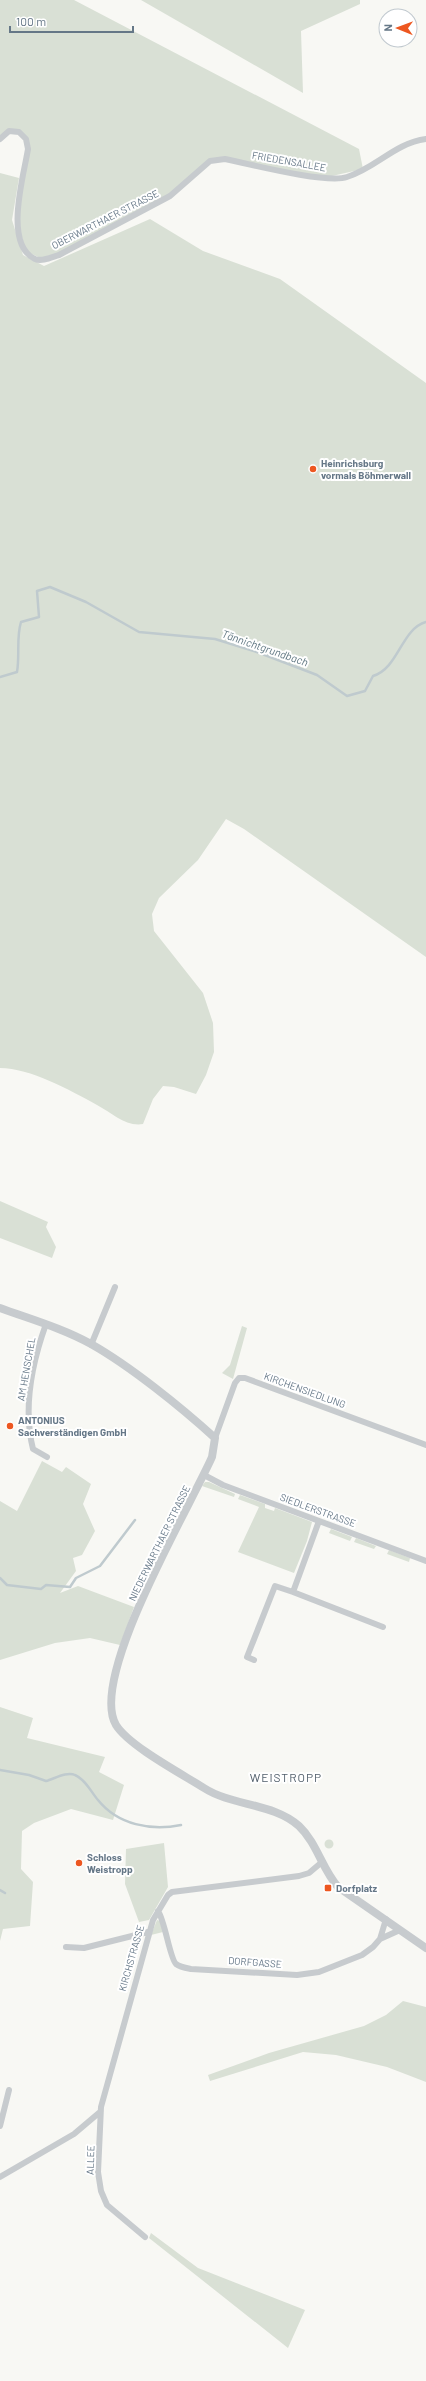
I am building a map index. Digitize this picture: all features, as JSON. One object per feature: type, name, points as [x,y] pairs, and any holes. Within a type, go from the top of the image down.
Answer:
[{"type":"street","name":"OBERWARTHAER STRASSE","points":[[0,139],[9,131],[19,132],[26,139],[28,149],[17,221],[20,237],[26,251],[36,259],[44,260],[59,255],[141,213],[170,196],[210,162]]},
{"type":"street","name":"FRIEDENSALLEE","points":[[210,162],[225,159],[335,179],[346,178],[411,141],[426,139]]},
{"type":"street","points":[[91,1345],[115,1287]]},
{"type":"street","points":[[0,1308],[46,1324],[91,1345],[154,1389],[214,1438]]},
{"type":"street","name":"AM HENSCHEL","points":[[46,1324],[38,1352],[29,1401],[33,1449],[47,1457]]},
{"type":"street","name":"KIRCHENSIEDLUNG","points":[[214,1438],[235,1383],[239,1378],[244,1378],[426,1445]]},
{"type":"street","name":"NIEDERWARTHAER STRASSE","points":[[214,1438],[212,1457],[204,1475],[152,1577],[137,1610],[114,1679],[111,1708],[115,1724],[127,1738],[206,1790],[290,1820],[308,1836],[322,1862]]},
{"type":"street","name":"SIEDLERSTRASSE","points":[[204,1475],[223,1485],[426,1561]]},
{"type":"street","points":[[293,1592],[319,1521]]},
{"type":"street","points":[[254,1660],[246,1657],[275,1586],[383,1627]]},
{"type":"street","points":[[322,1862],[330,1879],[345,1893],[386,1919],[426,1948]]},
{"type":"street","name":"KIRCHSTRASSE","points":[[100,2112],[148,1932],[158,1910],[168,1895],[172,1892],[299,1876],[308,1874],[322,1862]]},
{"type":"street","name":"DORFGASSE","points":[[158,1910],[167,1934],[173,1960],[178,1965],[191,1969],[304,1974],[332,1968],[362,1955],[373,1948],[380,1938],[386,1919]]},
{"type":"street","name":"DORFGASSE","points":[[380,1938],[398,1933],[400,1930]]},
{"type":"street","points":[[66,1947],[84,1948],[148,1932]]},
{"type":"street","points":[[0,2126],[9,2090]]},
{"type":"street","points":[[0,2177],[74,2134],[100,2112]]},
{"type":"street","name":"ALLEE","points":[[100,2112],[98,2172],[103,2198],[107,2205],[145,2238]]},
{"type":"shaded area","points":[[0,0],[74,0],[359,149],[363,169],[323,178],[225,159],[210,161],[170,196],[44,260],[26,251],[17,221],[28,149],[19,132],[9,131],[0,138]]},
{"type":"shaded area","points":[[141,0],[360,0],[360,4],[301,31],[303,93]]},
{"type":"shaded area","points":[[0,173],[19,178],[12,220],[23,255],[44,266],[150,219],[203,251],[280,279],[426,383],[426,957],[244,829],[226,819],[198,860],[159,898],[152,914],[154,931],[203,993],[213,1023],[214,1052],[206,1075],[196,1094],[174,1087],[163,1086],[153,1099],[143,1124],[131,1123],[119,1119],[97,1105],[50,1081],[24,1072],[0,1068]]},
{"type":"shaded area","points":[[0,1201],[48,1222],[46,1227],[56,1247],[52,1258],[0,1238]]},
{"type":"shaded area","points":[[242,1326],[247,1328],[233,1379],[222,1373],[230,1365]]},
{"type":"shaded area","points":[[42,1461],[62,1472],[66,1467],[91,1484],[83,1504],[95,1531],[82,1555],[73,1558],[76,1571],[60,1593],[78,1586],[134,1607],[120,1645],[90,1638],[55,1643],[0,1660],[0,1501],[17,1511]]},
{"type":"shaded area","points":[[205,1482],[209,1482],[235,1494],[234,1497],[202,1486]]},
{"type":"shaded area","points":[[240,1495],[265,1504],[265,1508],[274,1511],[275,1508],[312,1522],[307,1541],[294,1573],[238,1552],[259,1507],[238,1499]]},
{"type":"shaded area","points":[[331,1529],[352,1537],[350,1541],[329,1533]]},
{"type":"shaded area","points":[[356,1538],[376,1546],[374,1549],[354,1542]]},
{"type":"shaded area","points":[[389,1550],[410,1558],[409,1562],[387,1554]]},
{"type":"shaded area","points":[[0,1707],[33,1718],[27,1738],[105,1757],[99,1772],[124,1785],[113,1820],[71,1809],[34,1823],[22,1831],[21,1869],[33,1882],[30,1926],[3,1929],[0,1941]]},
{"type":"shaded area","points":[[329,1839],[334,1844],[329,1849],[324,1844]]},
{"type":"shaded area","points":[[164,1843],[168,1887],[149,1920],[139,1922],[125,1884],[126,1849]]},
{"type":"shaded area","points":[[157,1920],[160,1921],[163,1932],[151,1935]]},
{"type":"shaded area","points":[[403,2001],[426,2007],[426,2082],[387,2067],[336,2055],[303,2052],[210,2081],[208,2075],[269,2053],[364,2026],[386,2015]]},
{"type":"shaded area","points":[[151,2233],[198,2268],[305,2310],[288,2348],[149,2238]]},
{"type":"waterway","name":"Tännichtgrundbach","points":[[0,677],[17,672],[21,622],[39,617],[37,591],[50,587],[86,602],[139,632],[215,639],[257,652],[317,675],[347,696],[365,691],[373,676],[382,672],[389,665],[411,632],[426,622]]},
{"type":"waterway","points":[[0,1578],[7,1585],[41,1589],[46,1585],[70,1587],[76,1578],[100,1566],[135,1520]]},
{"type":"waterway","points":[[0,1770],[29,1775],[46,1781],[72,1774],[79,1777],[106,1808],[125,1820],[136,1824],[158,1827],[181,1825]]},
{"type":"waterway","points":[[0,1890],[5,1893]]},
{"type":"place","name":"Heinrichsburg vormals Böhmerwall","points":[[313,469]]},
{"type":"place","name":"ANTONIUS Sachverständigen GmbH","points":[[10,1426]]},
{"type":"place","name":"Schloss Weistropp","points":[[79,1863]]},
{"type":"place","name":"Dorfplatz","points":[[328,1888]]},
{"type":"district","name":"WEISTROPP","points":[[286,1778]]}]
